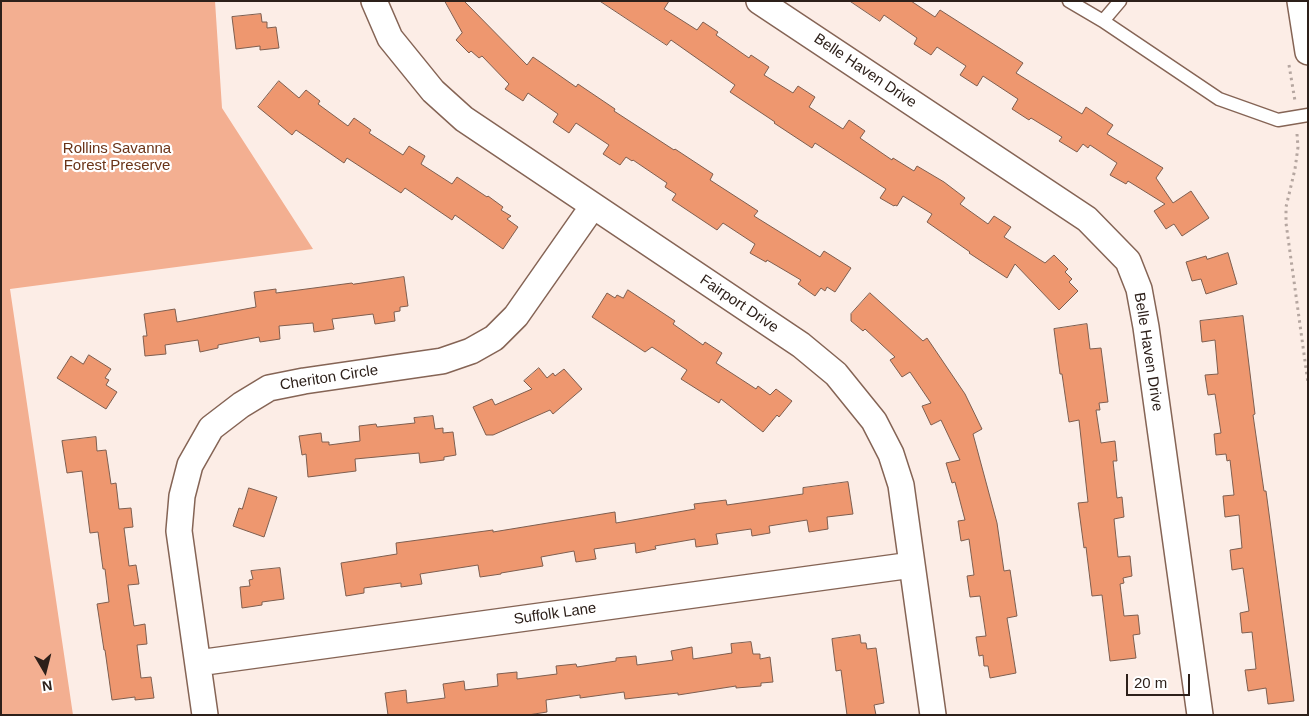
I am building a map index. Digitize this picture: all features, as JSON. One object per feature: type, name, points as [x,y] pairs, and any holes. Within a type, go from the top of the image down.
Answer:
[{"type":"street","name":"Fairport Drive","points":[[374,1],[390,38],[433,90],[458,113],[801,345],[836,374],[874,421],[891,454],[901,485],[932,715]]},
{"type":"street","name":"Belle Haven Drive","points":[[760,1],[1087,219],[1128,261],[1139,289],[1146,327],[1200,715]]},
{"type":"street","points":[[1298,57],[1300,1]]},
{"type":"street","name":"Cheriton Circle","points":[[205,715],[179,531],[182,496],[190,465],[211,428],[241,405],[269,388],[304,381],[442,361],[472,351],[494,338],[516,316],[593,206]]},
{"type":"street","name":"Suffolk Lane","points":[[198,663],[912,565]]},
{"type":"lane","points":[[1069,1],[1103,21],[1219,99],[1278,120],[1302,116]]},
{"type":"lane","points":[[1103,21],[1120,1]]},
{"type":"path","points":[[1298,57],[1294,99],[1302,116],[1296,169],[1286,207],[1286,223],[1308,383]]},
{"type":"green space","name":"Rollins Savanna Forest Preserve","points":[[1,1],[215,1],[222,108],[313,249],[10,289],[73,715],[1,715]]},
{"type":"building","points":[[445,1],[464,1],[527,65],[533,57],[576,87],[578,84],[615,109],[614,111],[713,174],[710,180],[758,211],[754,216],[820,257],[824,251],[851,268],[835,292],[827,287],[825,291],[821,288],[815,296],[798,284],[801,280],[767,260],[766,262],[750,253],[755,244],[723,223],[717,230],[672,200],[676,194],[665,187],[667,183],[633,160],[626,157],[620,165],[603,154],[609,145],[576,123],[569,133],[553,122],[558,114],[528,93],[523,101],[505,89],[509,84],[482,56],[479,58],[471,51],[469,53],[456,40],[462,33]]},
{"type":"building","points":[[600,1],[669,1],[664,9],[697,30],[703,22],[718,32],[716,35],[749,58],[751,55],[769,67],[764,75],[793,93],[798,86],[815,97],[809,107],[843,129],[849,120],[865,131],[860,138],[892,160],[893,158],[914,171],[917,166],[944,182],[965,198],[960,204],[988,224],[994,216],[1011,227],[1004,237],[1045,263],[1054,255],[1068,269],[1065,272],[1072,279],[1069,282],[1078,291],[1059,310],[1015,264],[1007,278],[927,222],[932,214],[903,196],[897,206],[880,198],[886,189],[815,143],[812,148],[774,123],[730,92],[735,85],[671,40],[667,45]]},
{"type":"building","points":[[850,1],[911,1],[935,17],[940,10],[1023,63],[1016,73],[1082,114],[1086,107],[1113,125],[1107,134],[1163,168],[1156,178],[1173,203],[1191,191],[1209,218],[1182,236],[1174,224],[1166,229],[1154,211],[1165,204],[1128,181],[1126,184],[1110,175],[1117,163],[1090,145],[1088,148],[1083,144],[1077,152],[1059,141],[1062,137],[1012,109],[1018,99],[983,76],[977,86],[960,75],[966,66],[937,47],[931,55],[914,44],[917,38],[884,15],[880,21]]},
{"type":"building","points":[[261,14],[262,22],[267,22],[267,28],[276,27],[279,48],[260,50],[260,46],[236,49],[232,17]]},
{"type":"building","points":[[279,81],[299,98],[306,90],[320,101],[318,104],[348,126],[354,118],[371,130],[369,133],[403,155],[409,146],[425,156],[421,164],[452,184],[457,177],[488,196],[503,207],[501,210],[511,216],[507,219],[518,227],[503,249],[455,215],[452,220],[405,188],[401,193],[347,158],[344,163],[296,130],[292,135],[258,107]]},
{"type":"building","points":[[1228,253],[1237,284],[1206,294],[1201,279],[1192,281],[1186,262],[1206,256],[1207,259]]},
{"type":"building","points":[[404,277],[408,306],[400,307],[400,311],[394,312],[395,321],[375,324],[373,314],[332,319],[334,329],[314,332],[313,323],[279,326],[280,339],[260,342],[259,337],[218,345],[218,348],[200,352],[198,340],[165,345],[166,354],[145,356],[143,336],[147,336],[144,314],[175,309],[177,322],[256,307],[254,292],[276,289],[276,293]]},
{"type":"building","points":[[628,290],[675,321],[673,324],[703,345],[705,342],[722,353],[716,363],[756,389],[758,386],[770,395],[776,389],[792,401],[763,432],[721,399],[719,403],[681,379],[687,370],[652,347],[645,352],[592,317],[607,293],[615,298],[617,295],[623,298]]},
{"type":"building","points":[[870,293],[923,341],[927,338],[965,394],[982,429],[973,434],[997,523],[1004,571],[1010,570],[1017,616],[1007,618],[1016,673],[990,678],[988,666],[984,666],[983,655],[979,656],[976,637],[986,636],[980,596],[970,597],[967,576],[974,575],[969,539],[961,541],[958,521],[965,520],[955,482],[952,483],[946,463],[960,460],[941,420],[931,425],[922,406],[931,403],[910,372],[902,377],[890,360],[895,357],[865,329],[863,331],[851,321],[851,314]]},
{"type":"building","points":[[1243,316],[1255,414],[1253,415],[1264,491],[1266,491],[1294,701],[1268,704],[1266,688],[1248,691],[1245,670],[1256,669],[1252,632],[1242,633],[1240,613],[1249,611],[1243,568],[1232,570],[1230,550],[1242,548],[1239,515],[1225,517],[1223,496],[1234,495],[1230,460],[1227,461],[1226,454],[1216,455],[1214,434],[1221,433],[1215,394],[1208,395],[1205,375],[1218,374],[1215,340],[1202,342],[1200,321]]},
{"type":"building","points":[[1087,324],[1090,349],[1101,348],[1108,402],[1099,403],[1100,410],[1096,410],[1101,443],[1115,441],[1117,461],[1113,461],[1117,498],[1122,497],[1124,517],[1114,519],[1118,557],[1130,556],[1132,576],[1123,578],[1124,583],[1120,584],[1124,616],[1138,615],[1140,634],[1133,635],[1136,658],[1110,661],[1102,595],[1092,596],[1078,503],[1088,502],[1079,420],[1069,422],[1054,329]]},
{"type":"building","points":[[89,355],[111,369],[105,378],[109,380],[106,385],[117,392],[106,409],[57,378],[71,356],[83,364]]},
{"type":"building","points":[[539,368],[547,378],[553,373],[555,376],[564,369],[582,389],[553,414],[550,410],[493,435],[486,435],[473,407],[492,399],[495,405],[532,389],[524,381]]},
{"type":"building","points":[[433,416],[435,429],[443,428],[443,433],[453,432],[456,455],[444,457],[444,460],[420,463],[419,453],[355,459],[356,471],[308,477],[306,454],[302,455],[299,436],[321,433],[322,442],[329,442],[329,445],[360,441],[359,426],[376,424],[377,427],[415,423],[414,418]]},
{"type":"building","points":[[96,437],[97,451],[106,450],[111,484],[116,483],[119,509],[131,508],[133,527],[124,528],[129,566],[136,565],[139,584],[128,585],[134,626],[145,624],[147,644],[137,645],[141,678],[151,677],[154,698],[135,700],[135,697],[112,700],[97,604],[109,602],[98,532],[90,533],[82,471],[67,473],[62,441]]},
{"type":"building","points":[[848,482],[853,514],[827,517],[828,529],[809,532],[807,520],[769,526],[770,533],[752,536],[751,529],[716,534],[718,544],[696,547],[695,539],[655,546],[656,549],[636,553],[635,543],[594,549],[596,559],[576,562],[574,551],[541,557],[543,566],[480,577],[478,565],[420,574],[422,584],[401,587],[401,583],[364,588],[364,593],[346,596],[341,563],[397,554],[396,543],[493,530],[493,532],[615,512],[616,523],[695,509],[694,504],[726,500],[727,505],[803,494],[803,488]]},
{"type":"building","points":[[249,488],[277,497],[264,537],[233,526],[239,508],[242,509]]},
{"type":"building","points":[[280,568],[284,599],[262,602],[262,605],[242,608],[240,587],[250,586],[249,580],[253,579],[251,571]]},
{"type":"building","points":[[860,635],[861,643],[866,643],[867,649],[876,648],[884,703],[874,705],[876,715],[847,715],[841,670],[836,671],[832,639]]},
{"type":"building","points":[[751,642],[753,654],[760,654],[760,659],[770,657],[773,682],[761,683],[761,686],[736,688],[736,686],[678,695],[678,693],[625,699],[624,692],[580,698],[580,695],[546,700],[547,712],[528,715],[388,715],[385,693],[406,690],[407,703],[445,698],[443,684],[464,681],[465,690],[498,686],[497,674],[517,672],[517,679],[557,674],[556,666],[576,664],[577,667],[616,661],[616,658],[636,656],[637,665],[673,660],[671,651],[692,647],[693,659],[732,653],[731,644]]}]
